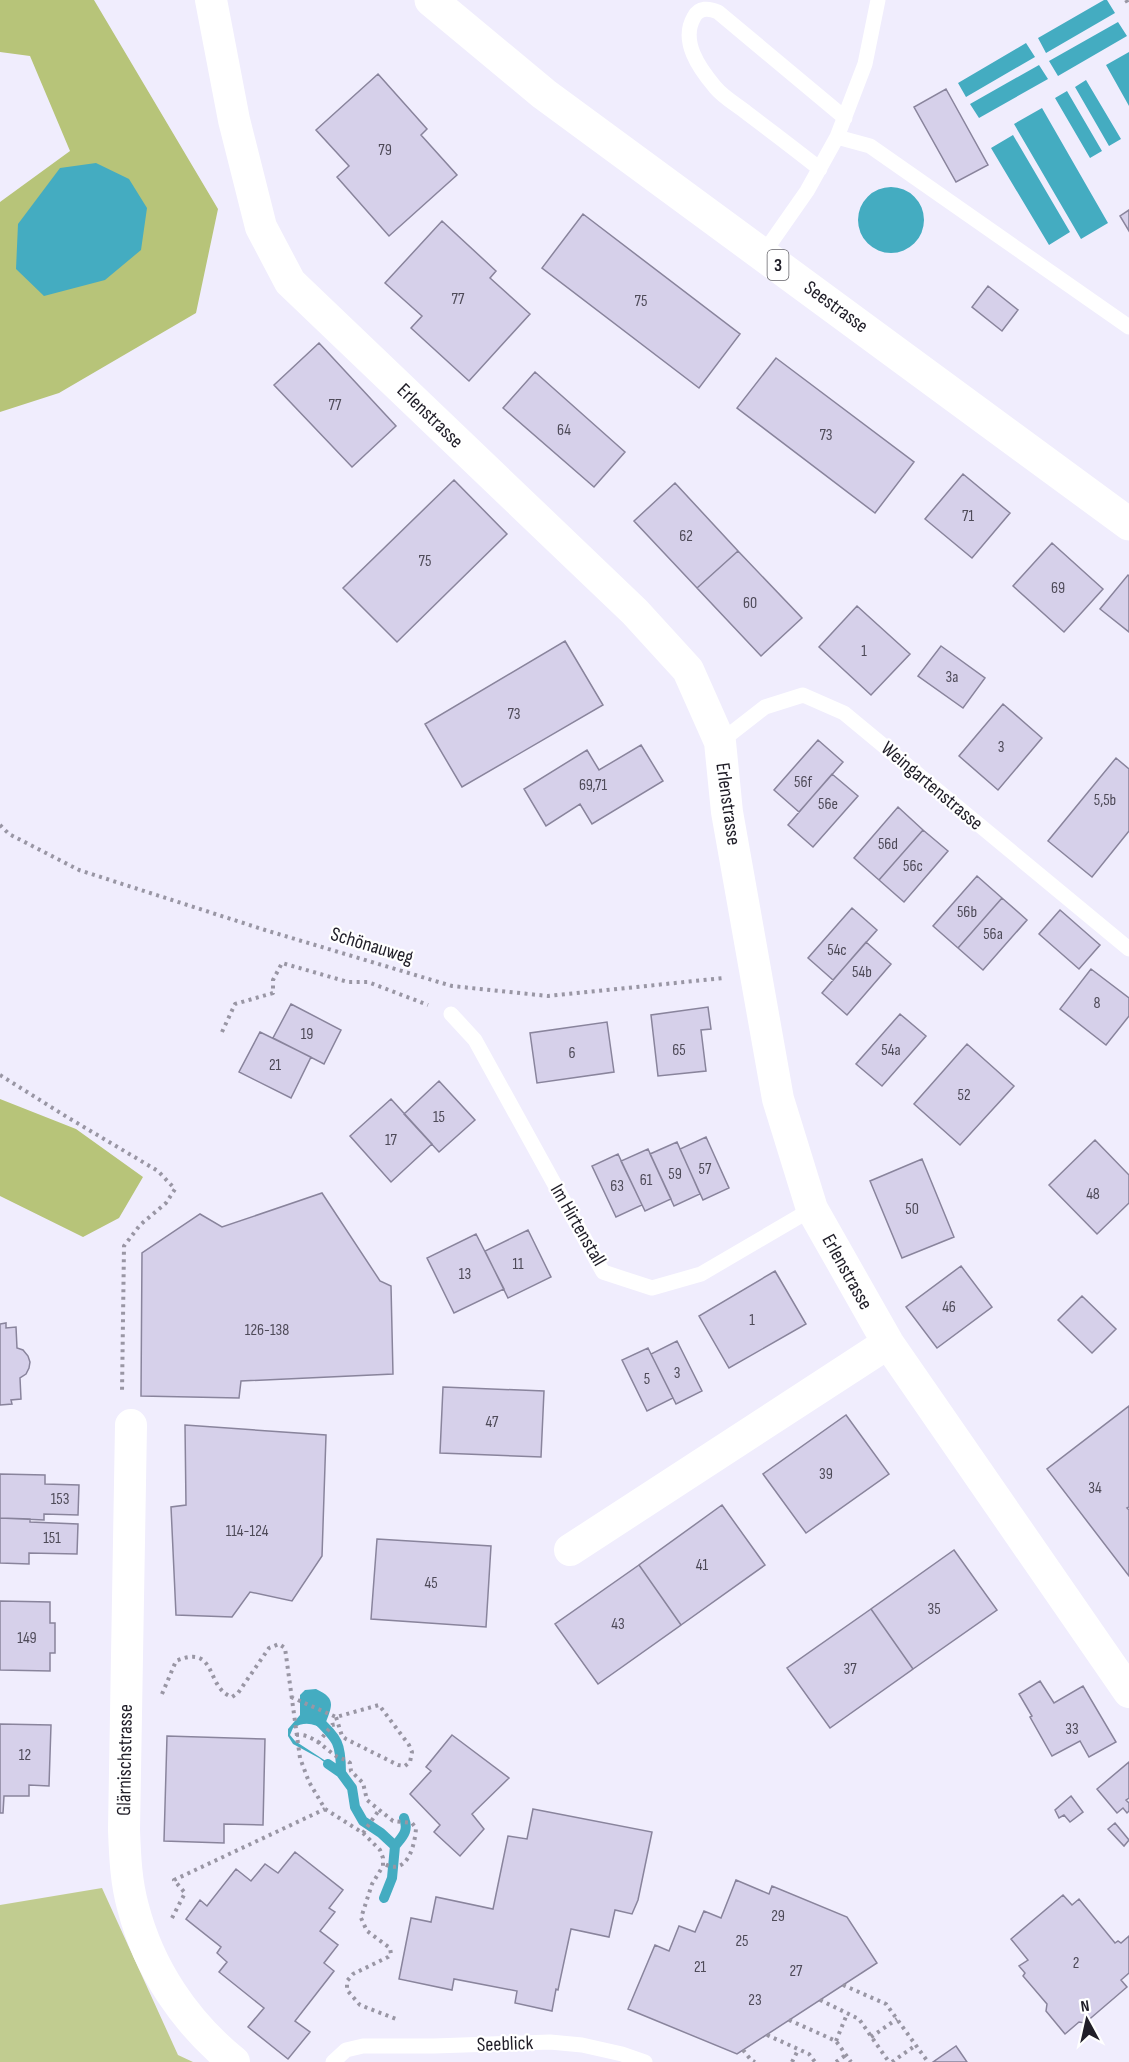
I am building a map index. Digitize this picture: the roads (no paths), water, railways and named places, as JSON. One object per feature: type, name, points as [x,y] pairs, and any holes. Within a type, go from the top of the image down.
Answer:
[{"type":"main road","name":"Seestrasse","points":[[431,0],[544,94],[1129,524]]},
{"type":"street","name":"Erlenstrasse","points":[[211,0],[234,120],[261,227],[290,282],[635,612],[688,670],[720,742],[727,812],[778,1099],[812,1209],[888,1343],[1129,1692]]},
{"type":"street","points":[[570,1550],[888,1343]]},
{"type":"street","name":"Glärnischstrasse","points":[[132,1425],[124,1830],[126,1872],[132,1907],[162,1981],[185,2016],[234,2062]]},
{"type":"lane","points":[[763,254],[807,191],[837,137],[865,64],[878,0]]},
{"type":"lane","points":[[820,169],[716,88],[694,56],[689,43],[689,29],[694,16],[698,11],[708,8],[718,12],[845,118]]},
{"type":"lane","points":[[837,137],[870,146],[1129,327]]},
{"type":"lane","name":"Weingartenstrasse","points":[[720,742],[765,707],[803,695],[844,713],[1129,949]]},
{"type":"lane","name":"Im Hirtenstall","points":[[451,1014],[475,1040],[603,1272],[652,1288],[701,1274],[812,1209]]},
{"type":"lane","name":"Seeblick","points":[[333,2062],[346,2050],[363,2046],[550,2042],[582,2045],[645,2062]]},
{"type":"water","points":[[1107,0],[1115,13],[1046,53],[1038,38]]},
{"type":"water","points":[[1118,22],[1127,36],[1058,76],[1049,61]]},
{"type":"water","points":[[1026,43],[1035,57],[966,97],[958,83]]},
{"type":"water","points":[[1129,52],[1129,106],[1106,65]]},
{"type":"water","points":[[1039,65],[1048,79],[979,118],[970,104]]},
{"type":"water","points":[[1086,80],[1121,139],[1109,146],[1075,87]]},
{"type":"water","points":[[1067,91],[1102,151],[1090,158],[1055,98]]},
{"type":"water","points":[[1042,108],[1108,223],[1081,239],[1014,124]]},
{"type":"water","points":[[1013,135],[1070,232],[1049,245],[991,148]]},
{"type":"water","points":[[96,163],[129,179],[147,208],[141,250],[105,280],[44,296],[16,269],[18,224],[60,168]]},
{"type":"water","points":[[891,187],[903,190],[914,197],[921,208],[924,220],[921,232],[914,243],[903,250],[891,253],[879,250],[868,243],[861,232],[858,220],[861,208],[868,197],[879,190]]},
{"type":"water","points":[[316,1689],[327,1695],[331,1702],[326,1722],[328,1727],[325,1730],[313,1724],[301,1724],[293,1728],[290,1735],[295,1741],[338,1769],[337,1772],[319,1758],[293,1744],[288,1736],[288,1729],[300,1715],[300,1695],[305,1690]]},
{"type":"waterway","points":[[317,1719],[337,1743],[341,1773]]},
{"type":"waterway","points":[[328,1764],[341,1773],[352,1788],[355,1807],[363,1821],[395,1846],[392,1878],[384,1898]]},
{"type":"waterway","points":[[395,1846],[405,1830],[404,1818]]}]
